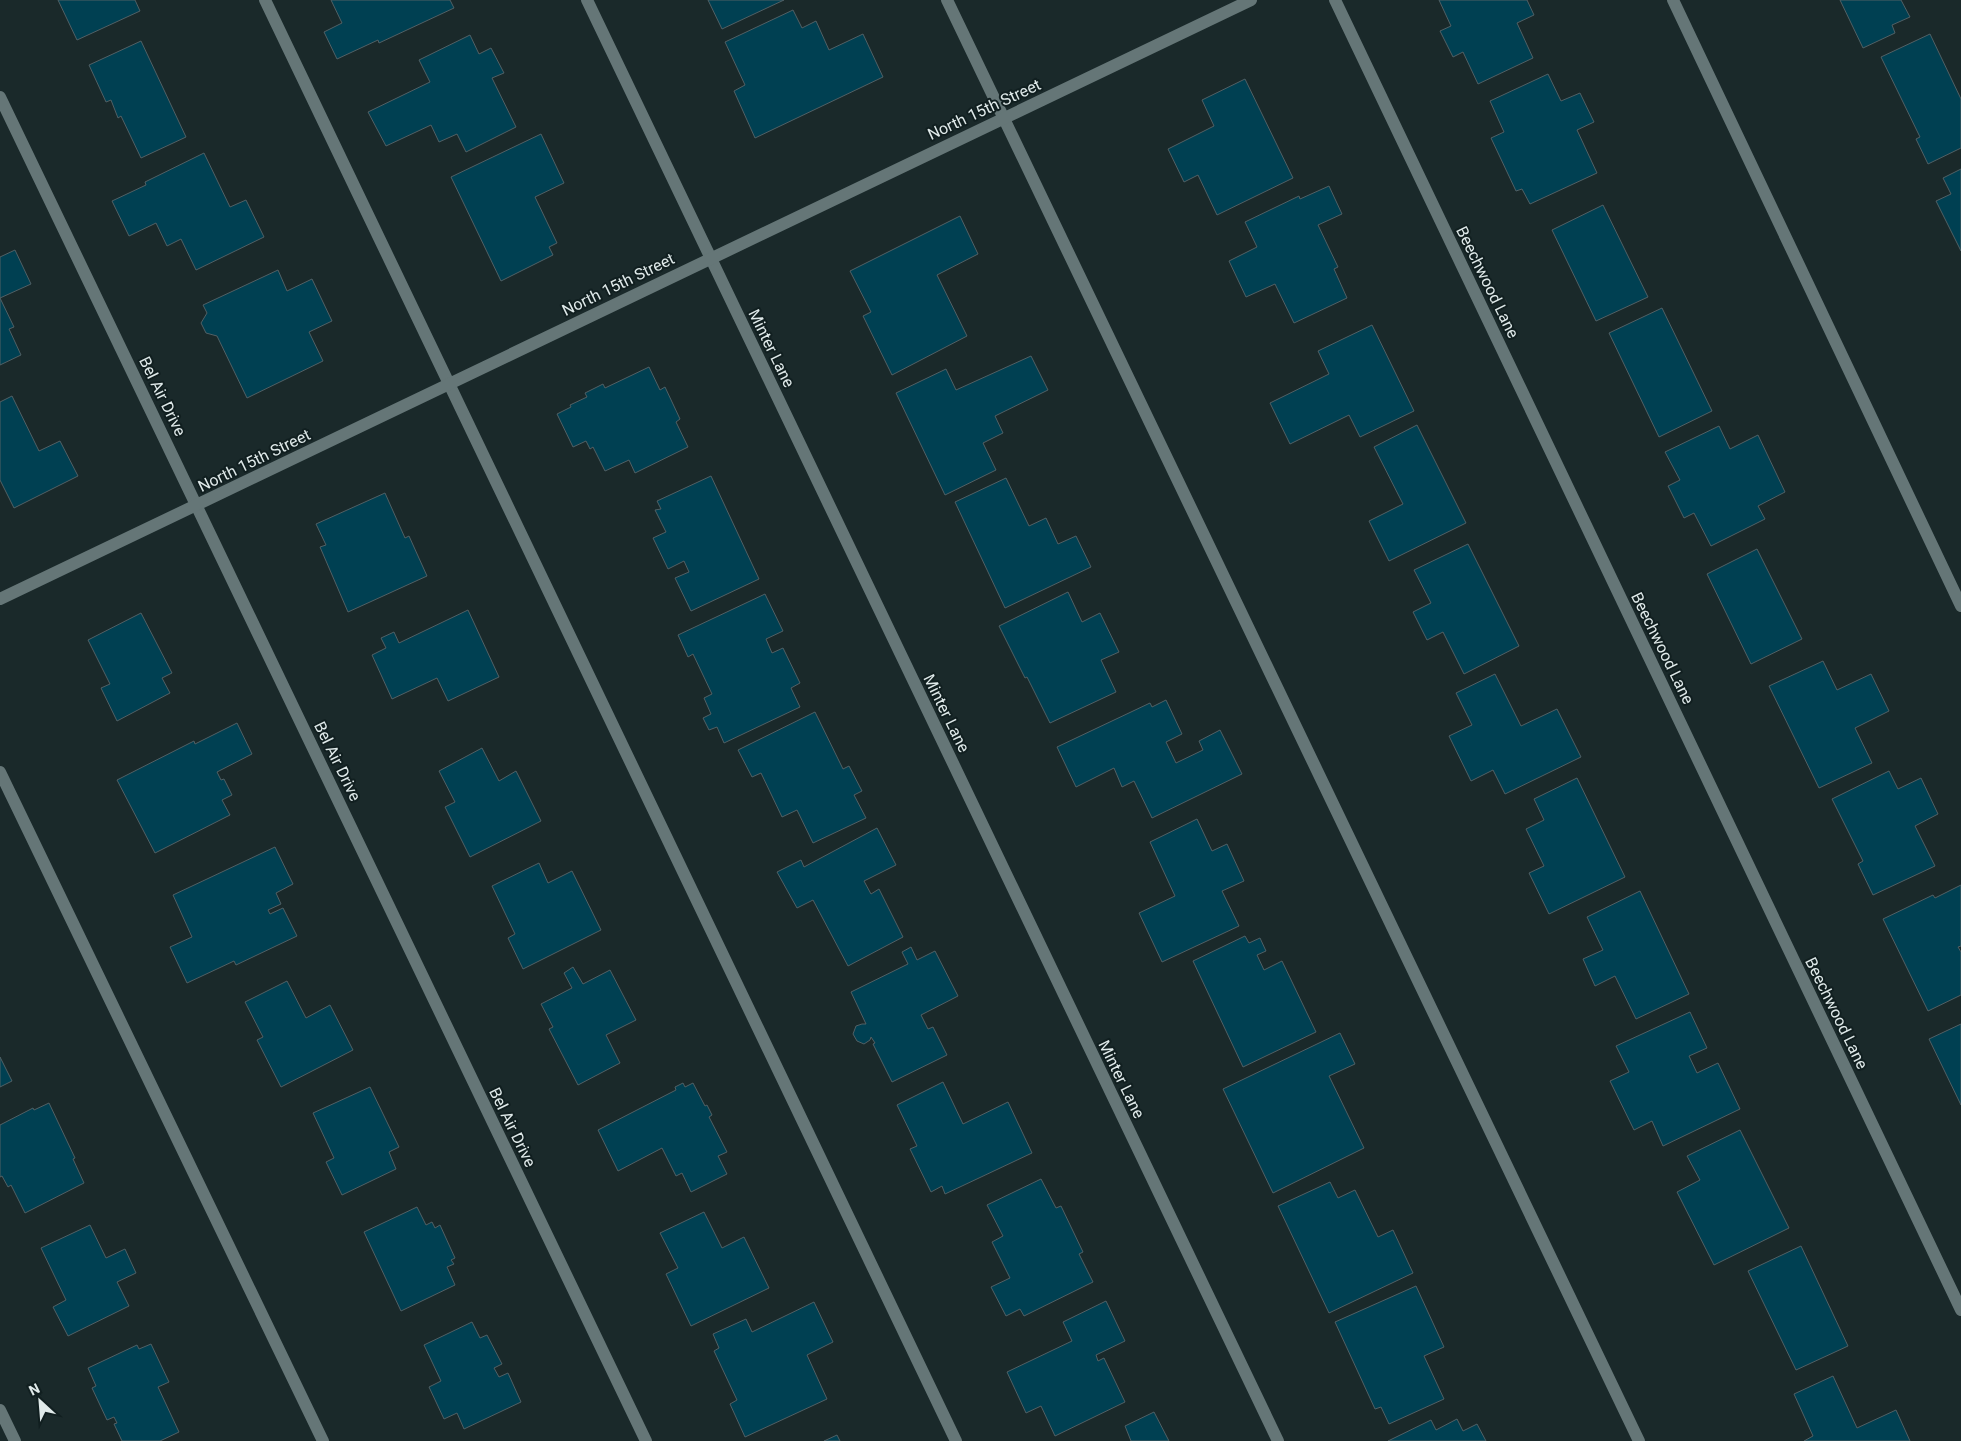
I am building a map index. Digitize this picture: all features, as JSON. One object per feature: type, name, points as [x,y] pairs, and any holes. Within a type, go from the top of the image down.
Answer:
[{"type":"street","points":[[265,0],[956,1441]]},
{"type":"street","name":"Minter Lane","points":[[587,0],[1278,1441]]},
{"type":"street","points":[[947,0],[1639,1441]]},
{"type":"street","name":"North 15th Street","points":[[0,599],[1251,0]]},
{"type":"street","name":"Beechwood Lane","points":[[1335,0],[1961,1310]]},
{"type":"street","points":[[1673,0],[1961,606]]},
{"type":"street","name":"Bel Air Drive","points":[[0,97],[198,505],[646,1441]]},
{"type":"street","points":[[0,772],[323,1441]]},
{"type":"street","points":[[0,1410],[15,1441]]},
{"type":"building","points":[[58,0],[135,0],[140,11],[77,40]]},
{"type":"building","points":[[331,0],[450,0],[454,8],[379,43],[378,40],[337,59],[324,32],[342,23]]},
{"type":"building","points":[[708,0],[784,0],[722,29]]},
{"type":"building","points":[[1439,0],[1527,0],[1534,15],[1517,23],[1533,58],[1478,84],[1463,52],[1453,57],[1440,31],[1451,26]]},
{"type":"building","points":[[1840,0],[1901,0],[1910,17],[1892,25],[1895,33],[1863,48]]},
{"type":"building","points":[[793,10],[802,28],[816,21],[829,50],[863,34],[883,77],[755,138],[734,91],[745,85],[725,42]]},
{"type":"building","points":[[1930,34],[1961,99],[1961,148],[1928,164],[1916,139],[1920,137],[1881,57]]},
{"type":"building","points":[[470,35],[479,54],[491,48],[504,73],[492,78],[516,127],[466,152],[457,134],[439,142],[431,125],[386,146],[368,112],[430,82],[419,60]]},
{"type":"building","points":[[141,41],[186,137],[141,158],[121,116],[118,118],[111,100],[106,102],[89,65]]},
{"type":"building","points":[[1548,74],[1561,101],[1580,93],[1594,122],[1577,130],[1597,173],[1530,204],[1522,189],[1516,191],[1491,138],[1504,132],[1490,101]]},
{"type":"building","points":[[1245,79],[1293,178],[1217,215],[1198,175],[1184,182],[1168,149],[1214,126],[1202,100]]},
{"type":"building","points":[[541,134],[564,183],[535,197],[557,243],[549,247],[553,255],[501,281],[451,177]]},
{"type":"building","points":[[204,153],[230,207],[246,200],[264,237],[196,270],[181,239],[167,246],[156,223],[129,236],[112,201],[146,185],[145,182]]},
{"type":"building","points":[[1961,169],[1961,251],[1936,201],[1951,194],[1943,178]]},
{"type":"building","points":[[1329,186],[1342,214],[1318,225],[1338,267],[1334,269],[1347,298],[1294,323],[1275,284],[1246,297],[1229,261],[1257,247],[1245,222],[1299,196],[1300,199]]},
{"type":"building","points":[[1603,205],[1648,297],[1596,321],[1552,230]]},
{"type":"building","points":[[960,216],[978,254],[937,275],[967,336],[892,375],[863,316],[871,312],[850,271]]},
{"type":"building","points":[[15,250],[31,284],[0,298],[0,257]]},
{"type":"building","points":[[278,270],[287,291],[312,279],[332,321],[309,332],[323,361],[247,398],[217,336],[206,333],[201,323],[207,313],[203,305]]},
{"type":"building","points":[[0,298],[14,327],[9,329],[21,355],[0,365]]},
{"type":"building","points":[[1662,308],[1712,411],[1659,437],[1609,333]]},
{"type":"building","points":[[1372,325],[1414,411],[1360,437],[1349,415],[1290,444],[1270,403],[1329,374],[1318,351]]},
{"type":"building","points":[[1031,356],[1048,390],[995,416],[1003,433],[983,443],[996,470],[945,495],[896,393],[946,369],[956,390]]},
{"type":"building","points":[[649,367],[660,390],[665,387],[680,419],[676,422],[688,447],[635,473],[629,460],[605,471],[593,447],[590,449],[586,441],[573,447],[557,414],[587,397],[585,393],[603,384],[605,388]]},
{"type":"building","points":[[12,396],[39,451],[60,441],[78,476],[14,508],[0,480],[0,402]]},
{"type":"building","points":[[1417,425],[1466,523],[1389,561],[1369,521],[1403,504],[1374,447]]},
{"type":"building","points":[[1719,426],[1730,449],[1758,435],[1785,492],[1758,506],[1765,519],[1711,546],[1694,513],[1684,518],[1668,486],[1680,480],[1665,452]]},
{"type":"building","points":[[711,476],[759,579],[691,611],[675,578],[689,572],[684,561],[668,569],[653,538],[666,532],[655,510],[661,509],[657,501]]},
{"type":"building","points":[[1006,478],[1029,526],[1046,518],[1058,544],[1076,536],[1091,567],[1005,608],[955,502]]},
{"type":"building","points":[[385,493],[405,538],[409,536],[427,576],[348,612],[320,547],[326,545],[316,524]]},
{"type":"building","points":[[1468,544],[1519,646],[1464,674],[1443,632],[1427,640],[1413,612],[1431,603],[1414,570]]},
{"type":"building","points":[[1757,549],[1802,639],[1751,664],[1707,574]]},
{"type":"building","points":[[1068,592],[1082,622],[1100,613],[1119,652],[1101,660],[1116,692],[1050,723],[999,626]]},
{"type":"building","points":[[765,594],[783,631],[766,639],[772,653],[783,648],[800,683],[791,688],[800,707],[724,743],[717,727],[709,730],[703,718],[711,714],[704,698],[712,694],[693,654],[688,657],[678,635]]},
{"type":"building","points":[[468,610],[499,677],[448,701],[437,678],[392,699],[372,655],[386,648],[381,638],[394,632],[399,643]]},
{"type":"building","points":[[141,613],[172,673],[162,678],[170,693],[117,721],[101,688],[110,684],[88,640]]},
{"type":"building","points":[[1823,661],[1837,690],[1871,674],[1889,711],[1855,728],[1872,763],[1819,788],[1769,686]]},
{"type":"building","points":[[1495,674],[1521,726],[1557,709],[1581,757],[1505,794],[1493,770],[1471,781],[1449,736],[1472,725],[1456,693]]},
{"type":"building","points":[[1166,700],[1182,734],[1166,742],[1176,763],[1203,750],[1199,741],[1220,730],[1242,774],[1152,818],[1134,781],[1122,787],[1114,768],[1076,787],[1057,747],[1150,703],[1152,707]]},
{"type":"building","points":[[815,712],[843,769],[849,766],[862,791],[854,795],[866,818],[813,843],[797,810],[782,817],[761,773],[752,777],[738,750]]},
{"type":"building","points":[[237,723],[252,754],[217,772],[221,780],[224,779],[232,795],[222,800],[230,815],[155,853],[117,780],[194,741],[195,744]]},
{"type":"building","points":[[482,748],[499,781],[516,771],[541,821],[470,857],[445,807],[455,802],[439,771]]},
{"type":"building","points":[[1889,771],[1898,789],[1921,778],[1938,814],[1915,826],[1935,866],[1873,895],[1858,864],[1863,861],[1832,799]]},
{"type":"building","points":[[1577,778],[1625,877],[1549,914],[1529,873],[1544,866],[1526,829],[1544,820],[1534,799]]},
{"type":"building","points":[[1197,819],[1212,851],[1227,844],[1244,881],[1222,891],[1239,926],[1162,962],[1139,913],[1175,896],[1150,842]]},
{"type":"building","points":[[877,828],[896,865],[864,881],[871,894],[879,889],[903,937],[848,966],[813,900],[797,908],[777,872],[801,860],[804,867]]},
{"type":"building","points":[[275,847],[293,884],[276,893],[281,904],[268,910],[270,914],[283,908],[297,936],[236,965],[234,961],[187,983],[170,947],[192,937],[173,895]]},
{"type":"building","points":[[539,863],[548,883],[572,871],[601,930],[523,969],[508,938],[515,934],[492,886]]},
{"type":"building","points":[[1961,885],[1961,946],[1958,947],[1961,952],[1961,995],[1928,1011],[1883,919],[1933,895],[1935,898]]},
{"type":"building","points":[[1640,891],[1689,994],[1636,1019],[1615,976],[1595,986],[1583,959],[1603,950],[1587,917]]},
{"type":"building","points":[[1245,936],[1249,943],[1260,938],[1266,951],[1257,955],[1264,970],[1282,961],[1316,1032],[1243,1067],[1193,961]]},
{"type":"building","points":[[911,947],[917,960],[935,951],[958,996],[921,1015],[928,1029],[933,1027],[947,1055],[892,1082],[871,1037],[864,1044],[857,1041],[853,1034],[856,1026],[866,1024],[851,992],[908,964],[902,952]]},
{"type":"building","points":[[573,967],[583,984],[610,970],[636,1020],[606,1035],[620,1063],[578,1085],[549,1029],[553,1027],[541,1004],[572,988],[564,973]]},
{"type":"building","points":[[287,981],[306,1018],[330,1005],[353,1050],[281,1087],[257,1040],[263,1037],[245,1002]]},
{"type":"building","points":[[1690,1012],[1707,1048],[1689,1056],[1697,1073],[1718,1063],[1740,1109],[1663,1146],[1652,1121],[1634,1130],[1610,1081],[1629,1072],[1616,1046]]},
{"type":"building","points":[[1961,1024],[1961,1105],[1929,1039]]},
{"type":"building","points":[[1340,1033],[1355,1064],[1329,1076],[1364,1148],[1273,1193],[1223,1089]]},
{"type":"building","points":[[0,1057],[12,1081],[0,1087]]},
{"type":"building","points":[[943,1082],[963,1124],[1008,1102],[1032,1153],[945,1194],[942,1186],[931,1192],[910,1149],[917,1146],[897,1105]]},
{"type":"building","points":[[683,1083],[685,1087],[693,1083],[712,1115],[709,1117],[727,1152],[718,1156],[727,1174],[691,1192],[682,1173],[676,1176],[662,1148],[618,1171],[598,1130],[676,1090],[675,1087]]},
{"type":"building","points":[[370,1087],[399,1147],[389,1152],[396,1169],[342,1195],[326,1162],[334,1158],[313,1113]]},
{"type":"building","points":[[49,1103],[75,1158],[73,1159],[84,1183],[25,1213],[11,1185],[8,1187],[2,1176],[0,1177],[0,1125],[33,1108],[34,1110]]},
{"type":"building","points":[[1740,1130],[1789,1228],[1714,1265],[1677,1192],[1700,1180],[1687,1156]]},
{"type":"building","points":[[1041,1179],[1056,1208],[1061,1206],[1083,1252],[1079,1254],[1093,1282],[1024,1316],[1020,1309],[1006,1316],[991,1287],[1010,1278],[992,1242],[1003,1236],[987,1205]]},
{"type":"building","points":[[1330,1182],[1338,1198],[1355,1190],[1378,1237],[1393,1230],[1413,1273],[1329,1313],[1278,1206]]},
{"type":"building","points":[[417,1207],[426,1225],[432,1222],[435,1228],[440,1225],[455,1258],[451,1260],[454,1264],[447,1267],[455,1285],[401,1311],[364,1232]]},
{"type":"building","points":[[704,1212],[722,1248],[744,1237],[769,1288],[691,1326],[666,1274],[678,1268],[660,1233]]},
{"type":"building","points":[[90,1225],[106,1258],[125,1249],[136,1273],[117,1282],[129,1306],[68,1336],[53,1307],[66,1300],[41,1248]]},
{"type":"building","points":[[1801,1246],[1848,1346],[1796,1370],[1748,1271]]},
{"type":"building","points":[[1416,1286],[1444,1347],[1424,1356],[1444,1399],[1389,1424],[1381,1407],[1375,1409],[1335,1322]]},
{"type":"building","points":[[1106,1301],[1125,1341],[1096,1355],[1098,1361],[1104,1358],[1125,1402],[1055,1436],[1041,1406],[1026,1413],[1007,1372],[1072,1341],[1063,1322]]},
{"type":"building","points":[[814,1302],[833,1342],[807,1355],[827,1399],[745,1437],[730,1404],[737,1400],[714,1351],[719,1348],[713,1334],[746,1319],[752,1332]]},
{"type":"building","points":[[472,1322],[480,1338],[487,1335],[502,1364],[494,1368],[499,1377],[508,1373],[521,1402],[464,1429],[457,1413],[444,1419],[429,1387],[441,1381],[424,1345]]},
{"type":"building","points":[[151,1344],[169,1382],[158,1387],[179,1432],[160,1441],[122,1441],[114,1424],[117,1423],[114,1417],[107,1420],[92,1388],[96,1386],[88,1368],[137,1345],[139,1349]]},
{"type":"building","points":[[1833,1376],[1857,1428],[1896,1410],[1910,1441],[1804,1441],[1813,1436],[1794,1394]]},
{"type":"building","points":[[1154,1412],[1169,1441],[1131,1441],[1125,1426]]},
{"type":"building","points":[[1457,1419],[1463,1431],[1477,1424],[1486,1441],[1388,1441],[1431,1420],[1436,1430]]},
{"type":"building","points":[[837,1435],[840,1441],[824,1441]]}]
